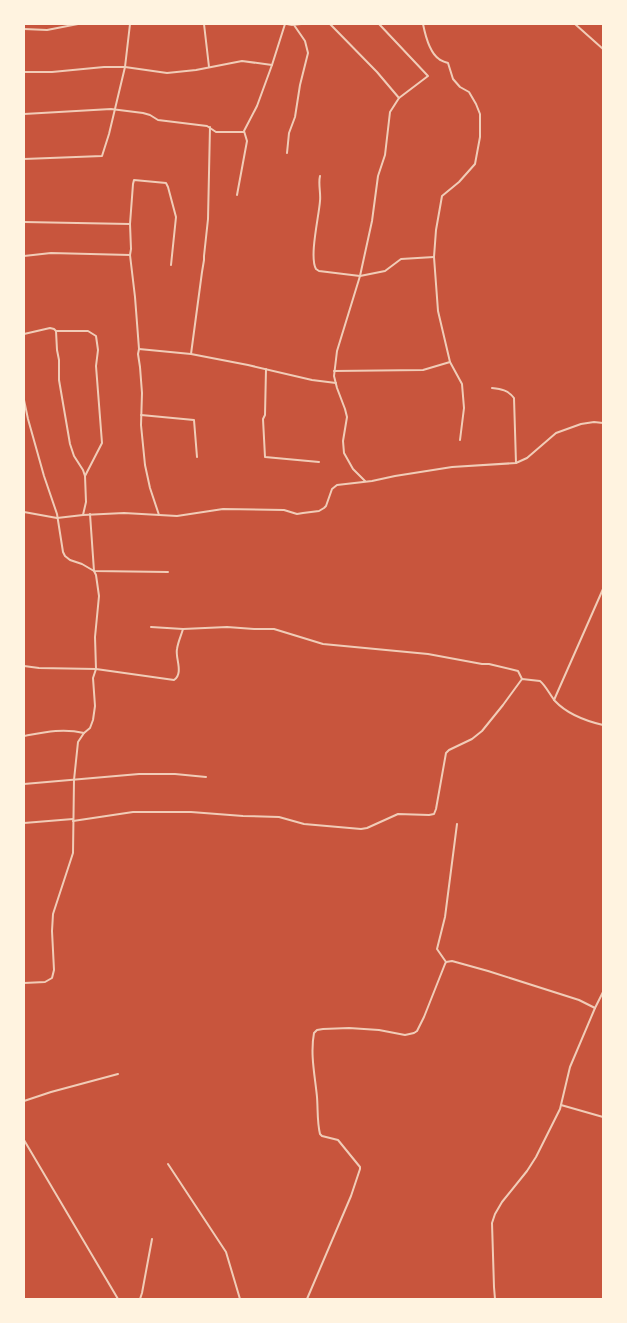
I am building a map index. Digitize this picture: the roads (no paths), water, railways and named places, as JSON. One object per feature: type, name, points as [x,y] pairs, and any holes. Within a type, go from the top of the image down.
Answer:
[{"type":"street","points":[[24,29],[47,30],[78,24]]},
{"type":"street","points":[[24,159],[102,156],[109,134],[125,66],[130,24]]},
{"type":"street","points":[[204,24],[209,67]]},
{"type":"street","points":[[237,195],[247,141],[244,132],[272,65],[286,24],[301,24]]},
{"type":"street","points":[[330,24],[377,72],[399,98]]},
{"type":"street","points":[[366,482],[353,469],[342,447],[347,420],[334,371],[337,352],[360,276],[372,221],[378,176],[385,155],[390,112],[399,98],[428,76],[379,24]]},
{"type":"street","points":[[423,24],[424,33],[438,59],[448,63],[453,79],[460,87],[469,92],[480,114],[480,137],[476,164],[460,182],[442,196],[436,230],[434,257],[438,311],[450,362],[462,384],[464,408],[460,440]]},
{"type":"street","points":[[575,24],[603,49]]},
{"type":"street","points":[[287,153],[290,133],[296,117],[300,85],[308,52],[305,41],[294,25]]},
{"type":"street","points":[[24,72],[52,72],[125,66],[167,73],[242,61],[272,65]]},
{"type":"street","points":[[24,114],[115,109],[143,113],[158,120],[207,126],[216,132],[244,132]]},
{"type":"street","points":[[191,354],[208,219],[210,127]]},
{"type":"street","points":[[320,176],[321,197],[314,246],[314,267],[319,271],[360,276],[385,271],[401,259],[434,257]]},
{"type":"street","points":[[159,515],[150,488],[145,465],[141,425],[142,393],[135,297],[130,255],[130,224],[134,180],[166,183],[176,217],[171,265]]},
{"type":"street","points":[[24,222],[130,224]]},
{"type":"street","points":[[24,256],[51,253],[130,255]]},
{"type":"street","points":[[24,334],[50,328],[56,331],[88,331],[96,336],[98,350],[96,366],[102,443],[85,476]]},
{"type":"street","points":[[56,331],[59,360],[59,380],[70,444],[74,456],[85,476],[86,502],[83,515]]},
{"type":"street","points":[[139,349],[191,354],[312,380],[336,383]]},
{"type":"street","points":[[334,371],[423,370],[450,362]]},
{"type":"street","points":[[266,369],[263,419],[265,458],[319,462]]},
{"type":"street","points":[[492,388],[502,389],[514,398],[516,463]]},
{"type":"street","points":[[24,400],[30,426],[57,518],[61,544],[65,556],[94,571],[168,572]]},
{"type":"street","points":[[141,415],[194,420],[197,457]]},
{"type":"street","points":[[24,512],[57,518],[90,514],[124,513],[177,516],[223,509],[284,510],[297,514],[311,513],[319,511],[326,506],[332,489],[335,486],[452,467],[516,463],[527,458],[556,433],[581,424],[594,422],[603,423]]},
{"type":"street","points":[[24,983],[45,982],[52,978],[54,970],[52,931],[53,914],[73,853],[74,780],[78,742],[84,733],[90,728],[95,706],[93,678],[96,669],[95,637],[99,596],[94,571],[90,514]]},
{"type":"street","points":[[554,700],[603,589]]},
{"type":"street","points":[[151,627],[183,629],[227,627],[274,629],[323,644],[428,654],[489,664],[518,671],[522,679]]},
{"type":"street","points":[[24,666],[39,668],[96,669],[174,680],[177,678],[179,671],[176,650],[183,629]]},
{"type":"street","points":[[522,679],[540,681],[554,700],[578,718],[603,725]]},
{"type":"street","points":[[24,823],[73,820],[133,812],[184,812],[280,817],[304,824],[361,829],[367,828],[398,814],[429,816],[434,814],[436,809],[446,753],[448,750],[472,739],[482,731],[522,679]]},
{"type":"street","points":[[24,736],[45,732],[72,730],[84,733]]},
{"type":"street","points":[[24,784],[139,774],[206,777]]},
{"type":"street","points":[[446,962],[437,949],[445,917],[457,824]]},
{"type":"street","points":[[446,962],[452,961],[488,971],[579,1000],[595,1008]]},
{"type":"street","points":[[307,1299],[351,1196],[360,1169],[340,1142],[320,1134],[317,1118],[313,1057],[314,1033],[317,1030],[323,1029],[360,1028],[405,1035],[414,1033],[417,1031],[424,1017],[446,962]]},
{"type":"street","points":[[489,1299],[496,1299],[494,1287],[492,1223],[495,1214],[506,1196],[527,1171],[536,1157],[561,1105],[570,1067],[603,992]]},
{"type":"street","points":[[24,1101],[118,1074]]},
{"type":"street","points":[[561,1105],[603,1117]]},
{"type":"street","points":[[24,1140],[118,1299]]},
{"type":"street","points":[[168,1164],[226,1252],[240,1299]]},
{"type":"street","points":[[140,1299],[152,1238]]}]
